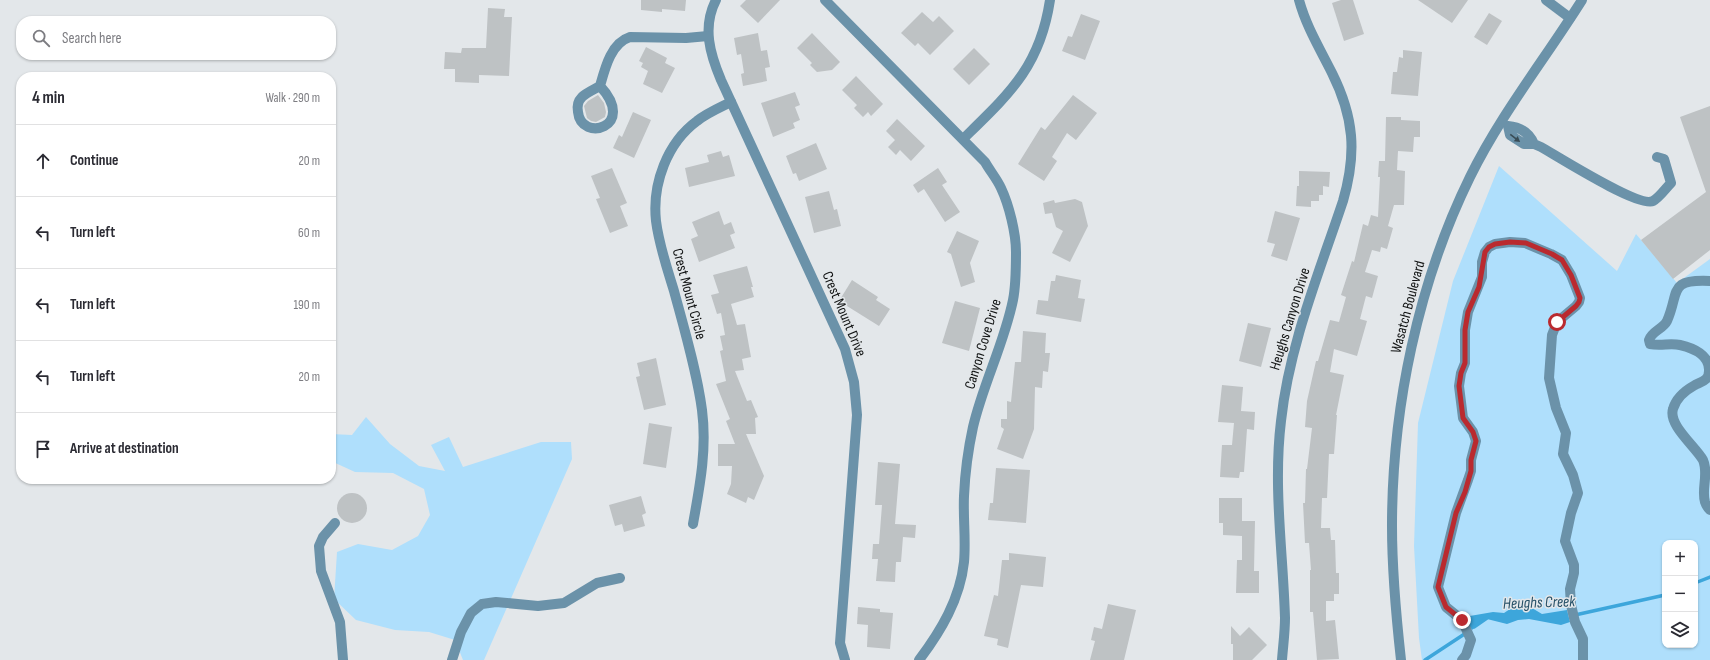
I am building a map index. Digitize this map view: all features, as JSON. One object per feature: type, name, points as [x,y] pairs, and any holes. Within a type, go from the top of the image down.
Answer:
[{"type":"street","name":"Crest Mount Drive","points":[[716,0],[708,36],[710,54],[845,349],[854,382],[857,415],[840,643],[845,660]]},
{"type":"street","name":"Canyon Cove Drive","points":[[825,0],[985,162],[1001,188],[1011,218],[1016,251],[1013,299],[1006,327],[984,387],[974,427],[967,465],[964,496],[964,562],[952,607],[934,640],[919,660]]},
{"type":"street","points":[[963,139],[1005,97],[1027,70],[1040,42],[1050,0]]},
{"type":"street","name":"Heughs Canyon Drive","points":[[1282,660],[1285,619],[1278,466],[1280,422],[1287,378],[1300,332],[1343,201],[1349,180],[1352,158],[1351,137],[1345,104],[1332,74],[1311,34],[1299,0]]},
{"type":"street","points":[[1546,0],[1570,18]]},
{"type":"street","name":"Wasatch Boulevard","points":[[1401,660],[1393,582],[1392,525],[1394,463],[1404,382],[1426,294],[1440,248],[1470,176],[1582,0]]},
{"type":"street","points":[[600,86],[606,65],[622,40],[630,37],[686,38],[708,36]]},
{"type":"street","name":"Crest Mount Circle","points":[[692,524],[703,469],[704,436],[702,409],[680,312],[660,244],[656,220],[656,193],[660,174],[677,140],[696,122],[710,112],[731,102]]},
{"type":"street","points":[[1505,123],[1518,127],[1530,136],[1534,144],[1600,182],[1644,202],[1653,201],[1671,183],[1664,159],[1657,157]]},
{"type":"street","points":[[1462,660],[1466,655],[1471,640],[1467,628],[1462,620],[1446,607],[1438,587],[1456,513],[1465,492],[1471,471],[1471,460],[1476,441],[1473,432],[1463,418],[1459,386],[1461,373],[1465,363],[1465,330],[1468,312],[1479,287],[1485,252],[1489,247],[1495,244],[1510,242],[1526,243],[1562,260],[1571,275],[1580,298],[1576,306],[1557,322],[1550,353],[1549,378],[1556,408],[1566,433],[1563,454],[1573,475],[1578,493],[1571,513],[1565,542],[1574,565],[1574,573],[1570,589],[1575,622],[1583,639],[1583,660]]},
{"type":"street","points":[[1710,281],[1698,280],[1687,282],[1680,286],[1675,292],[1667,321],[1650,336],[1649,340],[1650,344],[1661,346],[1678,345],[1700,352],[1708,360],[1710,369],[1708,377],[1685,391],[1673,410],[1674,422],[1704,462],[1706,474],[1705,503],[1710,510]]},
{"type":"street","points":[[335,523],[323,537],[319,546],[321,571],[340,622],[343,660]]},
{"type":"street","points":[[452,660],[461,632],[471,613],[482,604],[496,602],[538,606],[564,603],[597,583],[620,578]]},
{"type":"shaded area","points":[[1499,166],[1617,271],[1636,234],[1677,283],[1710,259],[1710,660],[1422,660],[1419,638],[1414,546],[1418,423],[1453,281]]},
{"type":"shaded area","points":[[366,417],[390,444],[419,466],[445,471],[431,445],[449,437],[463,467],[541,442],[571,442],[572,459],[484,660],[463,660],[455,640],[429,632],[395,630],[356,620],[334,599],[337,552],[358,544],[392,550],[418,536],[430,515],[424,489],[393,473],[355,472],[336,463],[336,434],[352,435]]},
{"type":"water","points":[[1513,607],[1532,608],[1542,614],[1567,610],[1570,622],[1561,625],[1529,619],[1518,620],[1507,624],[1487,619],[1479,623],[1472,630],[1464,617],[1493,612],[1504,613]]},
{"type":"building","points":[[641,0],[686,0],[685,11],[662,9],[662,12],[641,10]]},
{"type":"building","points":[[746,0],[780,0],[758,23],[740,6]]},
{"type":"building","points":[[1341,0],[1353,0],[1364,34],[1344,41],[1332,3]]},
{"type":"building","points":[[1418,0],[1468,0],[1452,23]]},
{"type":"building","points":[[488,8],[505,9],[504,17],[512,17],[509,76],[479,75],[479,83],[455,82],[455,69],[444,69],[445,52],[461,53],[462,48],[486,48]]},
{"type":"building","points":[[922,12],[933,22],[939,16],[954,31],[930,55],[918,43],[915,46],[901,33]]},
{"type":"building","points":[[1489,13],[1502,21],[1487,45],[1474,37]]},
{"type":"building","points":[[1081,14],[1100,21],[1085,60],[1062,51],[1068,36],[1072,37]]},
{"type":"building","points":[[758,33],[761,51],[767,50],[770,67],[765,68],[767,81],[743,86],[741,74],[744,73],[741,54],[737,55],[734,38]]},
{"type":"building","points":[[812,33],[840,62],[832,70],[817,72],[810,65],[812,63],[797,48]]},
{"type":"building","points":[[646,47],[667,58],[665,63],[675,68],[662,93],[643,84],[648,71],[641,67],[643,63],[639,61]]},
{"type":"building","points":[[974,48],[990,64],[969,85],[953,69]]},
{"type":"building","points":[[1403,50],[1422,52],[1418,96],[1391,94],[1393,72],[1397,72],[1399,57],[1403,58]]},
{"type":"building","points":[[856,76],[883,104],[871,116],[868,112],[863,117],[854,108],[857,105],[842,90]]},
{"type":"building","points":[[795,92],[800,105],[795,107],[800,120],[793,123],[795,128],[773,137],[761,103]]},
{"type":"building","points":[[598,95],[604,103],[606,112],[605,117],[596,122],[587,118],[584,106],[588,101]]},
{"type":"building","points":[[1073,95],[1097,113],[1076,140],[1067,133],[1052,157],[1057,161],[1044,181],[1018,164],[1041,127],[1045,130]]},
{"type":"building","points":[[1710,106],[1710,250],[1673,279],[1641,240],[1706,192],[1680,117]]},
{"type":"building","points":[[633,112],[651,120],[634,158],[613,148],[619,135],[622,137]]},
{"type":"building","points":[[1386,117],[1401,117],[1401,120],[1420,121],[1420,137],[1414,137],[1413,152],[1398,151],[1397,170],[1405,171],[1404,205],[1394,205],[1388,226],[1393,228],[1387,249],[1381,247],[1380,252],[1372,250],[1365,272],[1378,276],[1372,298],[1366,296],[1360,319],[1367,321],[1357,356],[1334,349],[1330,372],[1344,375],[1336,415],[1334,454],[1329,454],[1327,498],[1322,498],[1321,528],[1330,528],[1331,540],[1335,540],[1336,573],[1339,573],[1339,594],[1334,594],[1334,601],[1326,601],[1326,621],[1335,620],[1339,659],[1317,660],[1313,612],[1310,612],[1311,570],[1309,543],[1305,543],[1303,503],[1305,503],[1306,469],[1312,428],[1305,427],[1307,401],[1316,361],[1318,361],[1330,320],[1339,322],[1346,297],[1341,295],[1352,261],[1354,262],[1363,224],[1368,226],[1371,215],[1378,217],[1380,177],[1378,177],[1379,161],[1385,161]]},
{"type":"building","points":[[897,119],[925,146],[911,161],[900,150],[896,155],[888,147],[895,140],[886,131]]},
{"type":"building","points":[[816,143],[827,169],[799,181],[796,173],[793,174],[786,156]]},
{"type":"building","points":[[721,151],[723,157],[729,155],[735,176],[689,187],[685,168],[709,162],[707,155]]},
{"type":"building","points":[[612,168],[627,203],[620,206],[628,226],[610,233],[596,199],[600,198],[591,176]]},
{"type":"building","points":[[938,168],[947,182],[942,185],[960,212],[945,222],[924,189],[918,193],[913,185]]},
{"type":"building","points":[[1299,171],[1330,172],[1329,187],[1323,186],[1323,195],[1319,195],[1319,201],[1311,201],[1311,207],[1296,206],[1297,186],[1299,186]]},
{"type":"building","points":[[829,191],[834,210],[837,209],[841,226],[814,233],[805,197]]},
{"type":"building","points":[[1075,199],[1082,202],[1088,226],[1070,262],[1052,253],[1063,231],[1056,227],[1052,213],[1045,214],[1043,203],[1054,200],[1055,203]]},
{"type":"building","points":[[719,211],[724,225],[731,222],[735,233],[730,235],[735,248],[699,262],[691,239],[698,236],[692,222]]},
{"type":"building","points":[[1275,211],[1300,218],[1287,261],[1271,256],[1275,244],[1267,242]]},
{"type":"building","points":[[957,231],[979,241],[970,263],[975,282],[961,287],[951,254],[947,252]]},
{"type":"building","points":[[747,266],[753,287],[751,287],[754,297],[731,304],[737,325],[745,324],[751,357],[742,359],[744,370],[735,371],[747,401],[751,400],[758,417],[755,418],[756,434],[746,434],[764,476],[754,500],[748,497],[746,503],[727,494],[731,484],[732,466],[718,466],[718,444],[735,444],[726,421],[730,419],[716,384],[726,381],[720,351],[723,350],[720,336],[725,335],[721,313],[717,314],[711,295],[719,293],[713,275]]},
{"type":"building","points":[[1056,275],[1081,280],[1078,298],[1085,299],[1081,322],[1036,314],[1038,300],[1048,301],[1051,281],[1055,281]]},
{"type":"building","points":[[852,280],[878,297],[876,300],[890,309],[879,326],[839,301]]},
{"type":"building","points":[[955,301],[980,308],[969,351],[942,343]]},
{"type":"building","points":[[1248,323],[1271,328],[1261,367],[1239,361]]},
{"type":"building","points":[[1023,331],[1046,333],[1045,353],[1050,353],[1048,372],[1043,371],[1042,388],[1035,387],[1034,429],[1023,459],[997,449],[1004,429],[1001,427],[1001,419],[1007,419],[1007,401],[1011,402],[1015,362],[1021,362]]},
{"type":"building","points":[[656,358],[666,405],[644,410],[636,377],[640,376],[637,363]]},
{"type":"building","points":[[1222,385],[1243,387],[1241,411],[1255,412],[1254,430],[1247,429],[1244,472],[1240,472],[1239,478],[1220,477],[1222,445],[1232,445],[1234,423],[1218,422]]},
{"type":"building","points":[[649,423],[672,427],[666,468],[643,464]]},
{"type":"building","points":[[878,462],[900,464],[895,524],[916,525],[915,538],[903,537],[901,562],[896,562],[895,582],[876,581],[878,559],[872,559],[873,544],[879,544],[882,505],[875,505]]},
{"type":"building","points":[[996,468],[1030,470],[1026,523],[988,520],[990,503],[993,503]]},
{"type":"building","points":[[352,493],[363,497],[367,508],[363,519],[352,523],[341,519],[337,508],[341,497]]},
{"type":"building","points":[[641,496],[646,513],[642,515],[645,526],[624,532],[622,524],[615,526],[609,505]]},
{"type":"building","points":[[1219,498],[1242,498],[1242,521],[1255,521],[1254,571],[1259,571],[1259,593],[1236,593],[1237,560],[1242,560],[1242,536],[1223,535],[1223,523],[1219,523]]},
{"type":"building","points":[[1009,553],[1046,557],[1043,587],[1021,585],[1008,648],[997,645],[998,639],[984,636],[994,595],[998,596],[1002,560],[1009,560]]},
{"type":"building","points":[[1108,604],[1136,610],[1124,660],[1090,660],[1095,641],[1091,640],[1094,627],[1102,629]]},
{"type":"building","points":[[858,607],[880,609],[880,612],[893,613],[890,649],[867,647],[868,625],[857,624]]},
{"type":"building","points":[[1231,626],[1240,636],[1249,627],[1267,645],[1252,660],[1233,660]]},
{"type":"waterway","name":"Heughs Creek","points":[[1698,582],[1710,577]]},
{"type":"waterway","name":"Heughs Creek","points":[[1575,615],[1662,596]]},
{"type":"waterway","name":"Heughs Creek","points":[[1474,627],[1487,618]]},
{"type":"waterway","name":"Heughs Creek","points":[[1425,660],[1466,633]]},
{"type":"route","points":[[1462,620],[1446,607],[1438,587],[1456,513],[1465,492],[1471,471],[1471,460],[1476,441],[1473,432],[1463,418],[1459,386],[1461,373],[1465,363],[1465,330],[1468,312],[1479,287],[1482,276],[1482,262],[1485,252],[1489,247],[1495,244],[1510,242],[1526,243],[1562,260],[1571,275],[1579,292],[1580,298],[1576,306],[1557,322]]}]
